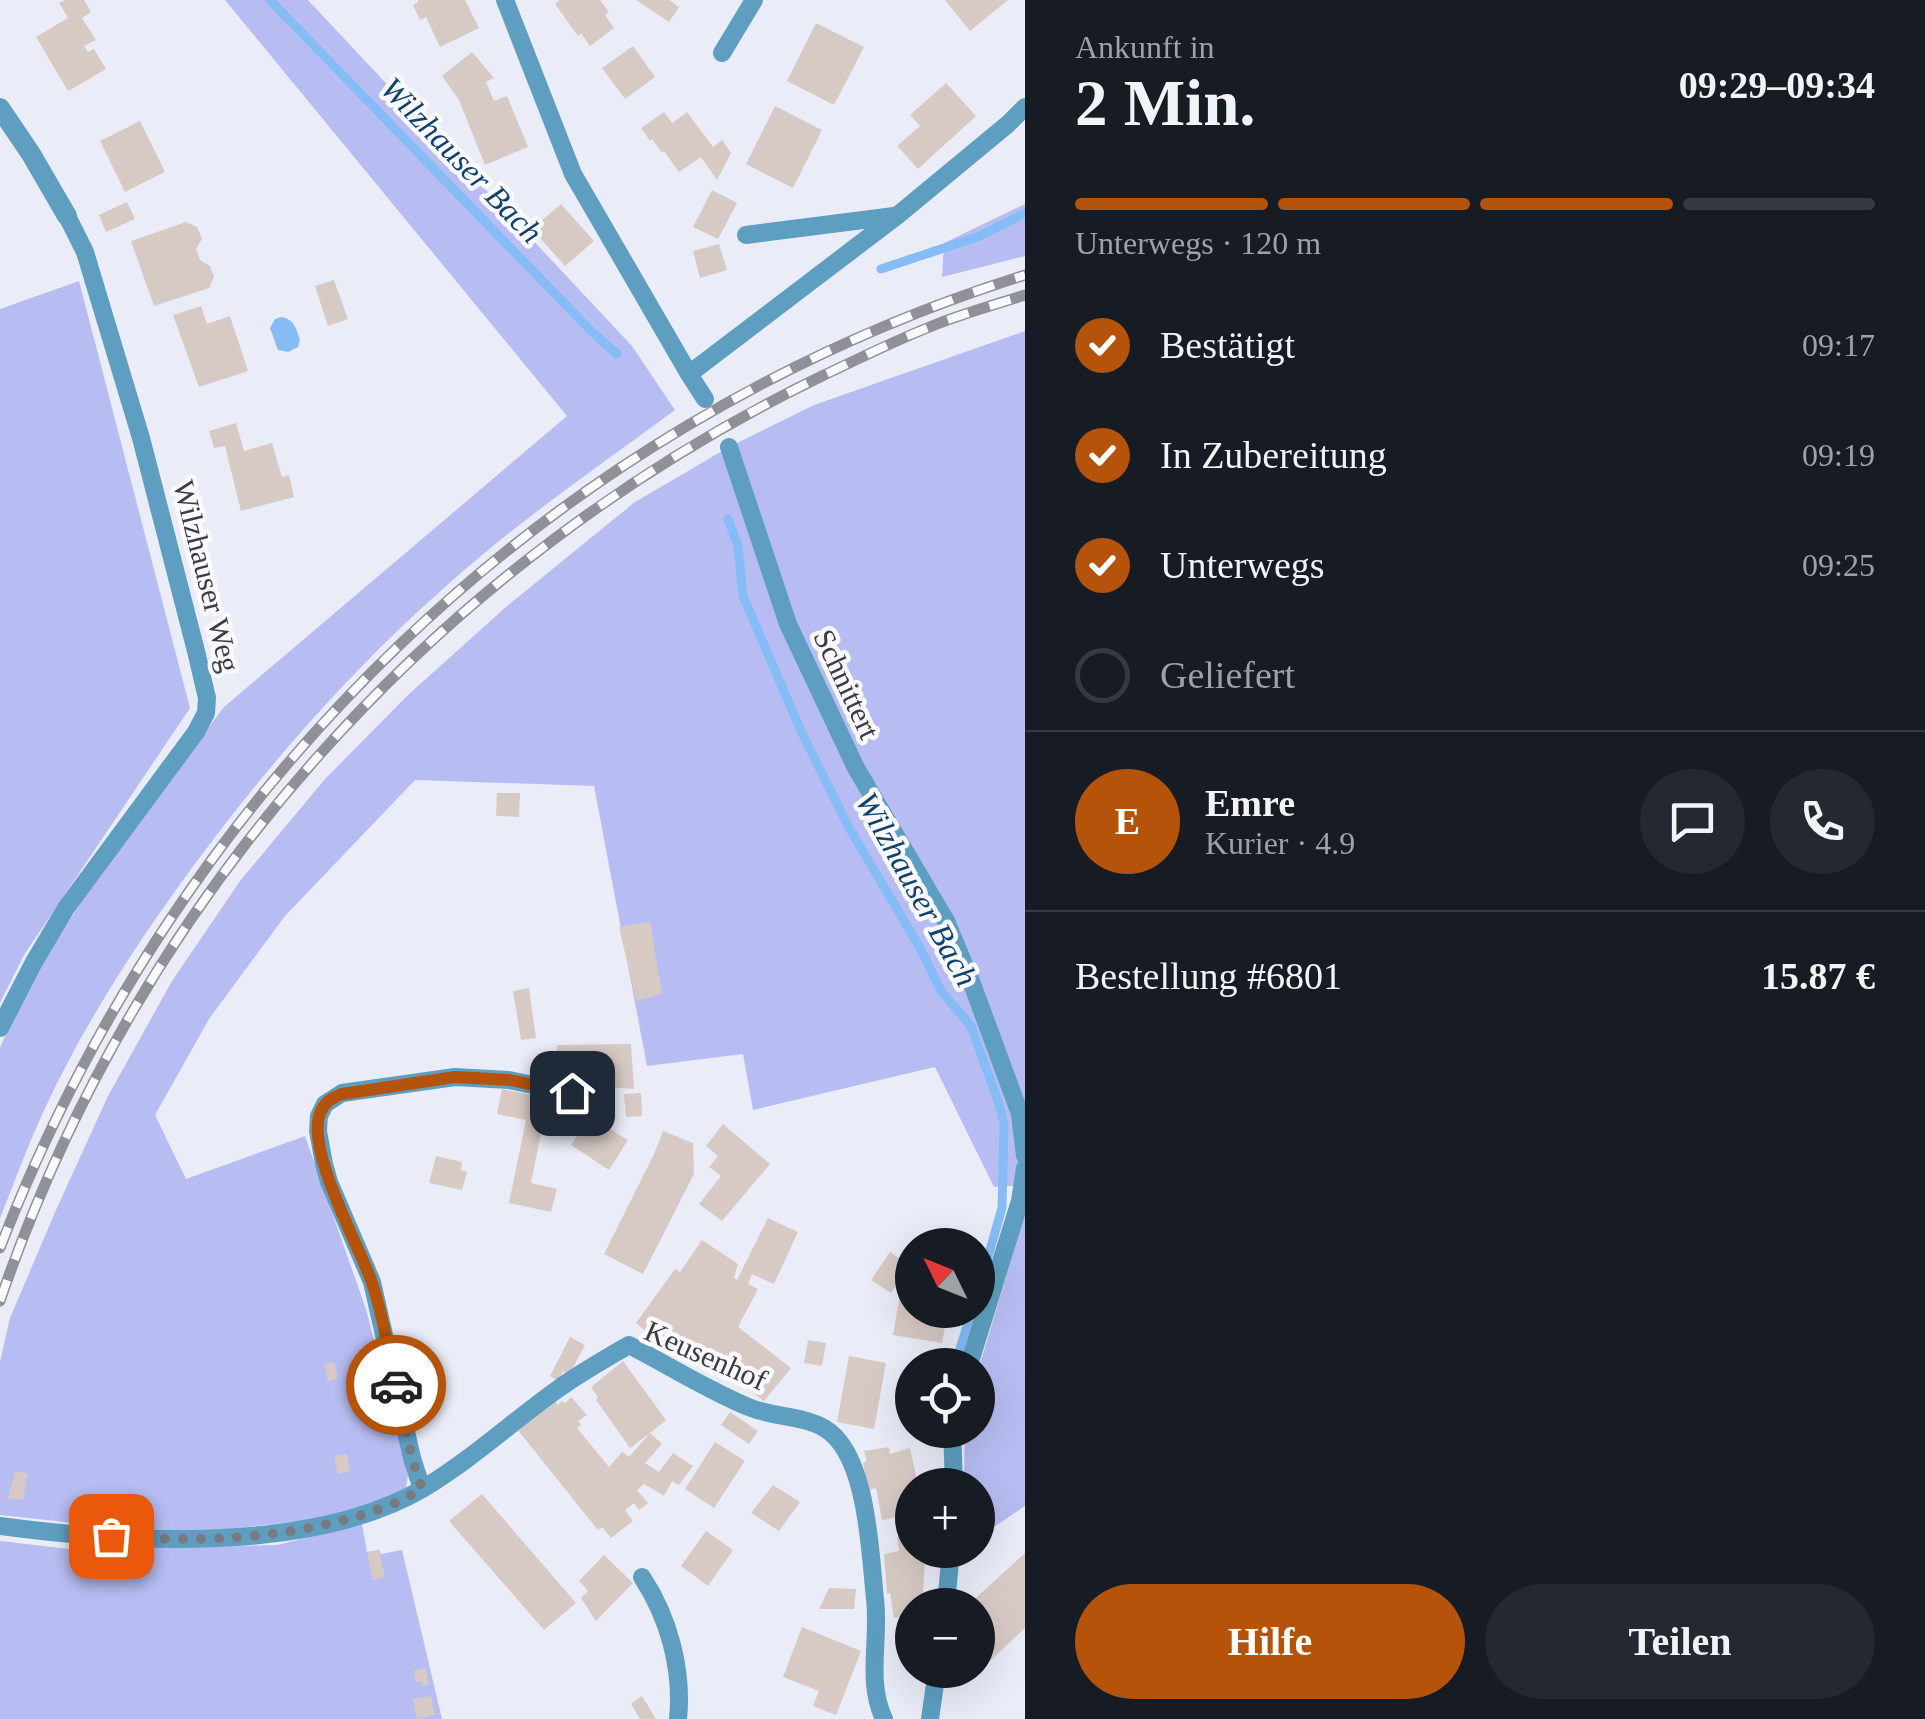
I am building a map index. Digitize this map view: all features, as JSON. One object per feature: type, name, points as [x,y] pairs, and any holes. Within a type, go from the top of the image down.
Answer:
[{"type":"street","name":"Wilzhauser Weg","points":[[0,108],[67,216]]},
{"type":"lane","points":[[505,0],[573,174],[705,399]]},
{"type":"lane","points":[[722,53],[754,0]]},
{"type":"lane","points":[[690,374],[898,215],[1025,107]]},
{"type":"lane","points":[[746,235],[898,215]]},
{"type":"lane","name":"Wilzhauser Weg","points":[[0,1028],[66,908],[206,713],[207,698],[196,651],[141,438],[85,252],[67,216]]},
{"type":"lane","name":"Schnittert","points":[[729,448],[788,624],[856,768],[946,921],[965,966],[1020,1114],[1025,1156]]},
{"type":"lane","points":[[422,1489],[372,1282],[329,1182],[318,1116],[325,1104],[342,1094],[455,1077],[510,1080],[572,1093]]},
{"type":"lane","points":[[974,1348],[1020,1201],[1025,1168]]},
{"type":"lane","name":"Keusenhof","points":[[0,1526],[141,1539],[240,1538],[334,1523],[384,1508],[422,1489],[468,1459],[559,1388],[629,1345],[752,1409],[822,1426],[844,1446],[864,1510],[878,1624],[873,1682],[884,1719]]},
{"type":"lane","points":[[642,1576],[672,1644],[680,1698],[678,1719]]},
{"type":"lane","points":[[930,1719],[934,1688]]},
{"type":"shaded area","points":[[225,0],[308,0],[632,346],[675,410],[528,518],[441,591],[366,662],[262,778],[176,890],[97,1011],[46,1106],[0,1218],[0,1048],[44,959],[110,858],[224,707],[567,416]]},
{"type":"shaded area","points":[[1025,204],[1025,256],[942,277],[944,243]]},
{"type":"shaded area","points":[[79,281],[190,708],[24,955],[0,1003],[0,309]]},
{"type":"shaded area","points":[[281,317],[292,322],[300,340],[298,347],[288,352],[278,350],[270,328]]},
{"type":"shaded area","points":[[1025,331],[1025,1185],[994,1187],[935,1067],[753,1110],[743,1054],[647,1066],[594,786],[415,780],[285,916],[209,1019],[155,1115],[186,1179],[305,1136],[366,1309],[408,1474],[406,1488],[327,1518],[211,1531],[131,1529],[0,1515],[0,1362],[10,1318],[56,1210],[108,1096],[172,981],[240,881],[325,779],[408,695],[507,606],[635,502],[729,447],[814,405]]},
{"type":"shaded area","points":[[1025,1213],[1025,1506],[995,1526],[995,1468],[964,1468],[965,1448],[995,1448],[995,1348],[985,1348],[991,1328],[995,1328],[995,1314]]},
{"type":"shaded area","points":[[362,1524],[367,1552],[402,1550],[442,1719],[0,1719],[0,1541],[69,1549],[277,1545]]},
{"type":"building","points":[[84,0],[91,12],[82,18],[96,40],[84,46],[88,52],[94,49],[106,69],[68,91],[36,37],[68,18],[59,3]]},
{"type":"building","points":[[418,0],[465,0],[479,28],[440,47],[426,17],[420,20],[413,5]]},
{"type":"building","points":[[560,0],[600,0],[614,28],[590,46],[555,4]]},
{"type":"building","points":[[636,0],[669,0],[679,7],[669,22]]},
{"type":"building","points":[[945,0],[1008,0],[970,31]]},
{"type":"building","points":[[816,23],[864,47],[834,105],[787,81]]},
{"type":"building","points":[[633,46],[655,77],[625,99],[602,68]]},
{"type":"building","points":[[472,52],[494,78],[486,82],[494,101],[507,96],[528,147],[485,165],[459,100],[442,76]]},
{"type":"building","points":[[946,83],[976,116],[918,169],[897,146],[920,126],[910,115]]},
{"type":"building","points":[[775,106],[822,130],[793,188],[746,164]]},
{"type":"building","points":[[664,112],[672,123],[687,112],[713,147],[722,140],[731,153],[717,180],[701,157],[679,172],[664,151],[650,141],[641,128]]},
{"type":"building","points":[[140,121],[165,172],[125,192],[100,141]]},
{"type":"building","points":[[712,190],[737,203],[718,239],[693,227]]},
{"type":"building","points":[[127,202],[135,219],[106,232],[99,215]]},
{"type":"building","points":[[561,204],[594,241],[565,266],[532,229]]},
{"type":"building","points":[[186,222],[197,227],[202,239],[196,249],[214,277],[209,288],[154,306],[131,241]]},
{"type":"building","points":[[719,244],[727,270],[700,278],[693,251]]},
{"type":"building","points":[[334,280],[348,319],[328,326],[315,286]]},
{"type":"building","points":[[201,306],[207,324],[230,316],[248,371],[199,387],[173,315]]},
{"type":"building","points":[[236,423],[244,451],[272,443],[282,477],[289,475],[294,497],[241,511],[225,446],[214,448],[209,431]]},
{"type":"building","points":[[497,793],[520,793],[519,817],[496,816]]},
{"type":"building","points":[[650,922],[662,994],[636,1001],[619,927]]},
{"type":"building","points":[[529,988],[536,1038],[521,1040],[513,991]]},
{"type":"building","points":[[631,1044],[634,1089],[553,1083],[557,1045]]},
{"type":"building","points":[[502,1089],[561,1101],[557,1126],[543,1123],[531,1183],[557,1189],[551,1212],[509,1203],[526,1120],[497,1114]]},
{"type":"building","points":[[641,1093],[642,1116],[626,1117],[624,1094]]},
{"type":"building","points":[[590,1117],[628,1140],[609,1170],[571,1145]]},
{"type":"building","points":[[723,1124],[770,1164],[722,1221],[699,1204],[721,1176],[709,1167],[718,1156],[706,1146]]},
{"type":"building","points":[[663,1131],[693,1143],[694,1174],[643,1274],[604,1254]]},
{"type":"building","points":[[436,1156],[462,1162],[461,1170],[467,1172],[462,1190],[429,1183]]},
{"type":"building","points":[[768,1218],[798,1232],[774,1284],[752,1274],[748,1284],[758,1289],[738,1327],[791,1368],[764,1401],[668,1330],[659,1343],[636,1323],[675,1269],[680,1272],[702,1240],[738,1264],[734,1278],[737,1280]]},
{"type":"building","points":[[890,1252],[895,1255],[895,1287],[891,1293],[871,1280]]},
{"type":"building","points":[[895,1323],[895,1328],[945,1328],[942,1343],[893,1335]]},
{"type":"building","points":[[570,1337],[585,1345],[569,1375],[563,1371],[558,1381],[550,1376]]},
{"type":"building","points":[[808,1340],[826,1343],[822,1366],[804,1363]]},
{"type":"building","points":[[849,1356],[886,1363],[874,1429],[837,1422]]},
{"type":"building","points":[[623,1361],[666,1420],[630,1448],[591,1387]]},
{"type":"building","points":[[334,1362],[338,1378],[328,1381],[324,1365]]},
{"type":"building","points":[[571,1397],[587,1415],[578,1421],[581,1425],[577,1428],[609,1467],[622,1452],[629,1457],[650,1433],[662,1444],[645,1463],[659,1472],[673,1453],[693,1466],[679,1485],[672,1481],[664,1496],[644,1484],[637,1490],[648,1503],[639,1510],[634,1503],[625,1510],[633,1521],[611,1538],[602,1527],[598,1530],[517,1429],[553,1399],[558,1405]]},
{"type":"building","points":[[730,1412],[758,1431],[749,1444],[721,1425]]},
{"type":"building","points":[[715,1442],[745,1461],[714,1508],[685,1489]]},
{"type":"building","points":[[889,1447],[890,1454],[910,1448],[914,1468],[895,1468],[895,1518],[882,1520],[876,1488],[868,1490],[864,1451]]},
{"type":"building","points":[[347,1454],[350,1471],[338,1474],[334,1456]]},
{"type":"building","points":[[15,1471],[28,1474],[23,1500],[8,1498]]},
{"type":"building","points":[[773,1485],[800,1502],[779,1531],[751,1513]]},
{"type":"building","points":[[482,1494],[576,1603],[544,1630],[449,1521]]},
{"type":"building","points":[[706,1531],[733,1550],[708,1586],[681,1566]]},
{"type":"building","points":[[379,1550],[385,1577],[373,1580],[367,1553]]},
{"type":"building","points":[[895,1552],[895,1568],[925,1568],[923,1588],[895,1588],[894,1618],[890,1593],[887,1594],[884,1554]]},
{"type":"building","points":[[1025,1553],[1025,1628],[995,1656],[995,1588],[987,1588]]},
{"type":"building","points":[[604,1555],[633,1583],[596,1621],[581,1598],[588,1591],[579,1581]]},
{"type":"building","points":[[829,1588],[856,1589],[854,1609],[819,1609]]},
{"type":"building","points":[[802,1627],[861,1651],[836,1715],[813,1706],[819,1691],[783,1677]]},
{"type":"building","points":[[426,1668],[429,1684],[423,1686],[421,1681],[416,1682],[413,1671]]},
{"type":"building","points":[[431,1696],[435,1715],[417,1719],[413,1699]]},
{"type":"building","points":[[642,1696],[656,1719],[640,1719],[631,1704]]},
{"type":"waterway","name":"Wilzhauser Bach","points":[[270,0],[617,354]]},
{"type":"waterway","points":[[881,269],[980,236],[1025,213]]},
{"type":"waterway","name":"Wilzhauser Bach","points":[[728,519],[738,546],[743,596],[801,731],[848,826],[941,991],[971,1026],[1004,1123],[1002,1208],[995,1232]]},
{"type":"waterway","name":"Wilzhauser Bach","points":[[960,1348],[966,1328]]},
{"type":"railway","points":[[0,1248],[76,1079],[169,922],[277,776],[401,644],[538,526],[689,425],[851,341],[1025,275]]},
{"type":"railway","points":[[0,1301],[59,1153],[132,1012],[219,879],[318,756],[429,644],[550,542],[682,453],[822,376],[890,344],[1025,295]]},
{"type":"way so far","points":[[111,1536],[240,1538],[334,1523],[384,1508],[422,1489],[396,1385]]},
{"type":"route","points":[[396,1385],[372,1282],[324,1164],[318,1131],[321,1110],[342,1094],[455,1077],[510,1080],[572,1093]]}]
